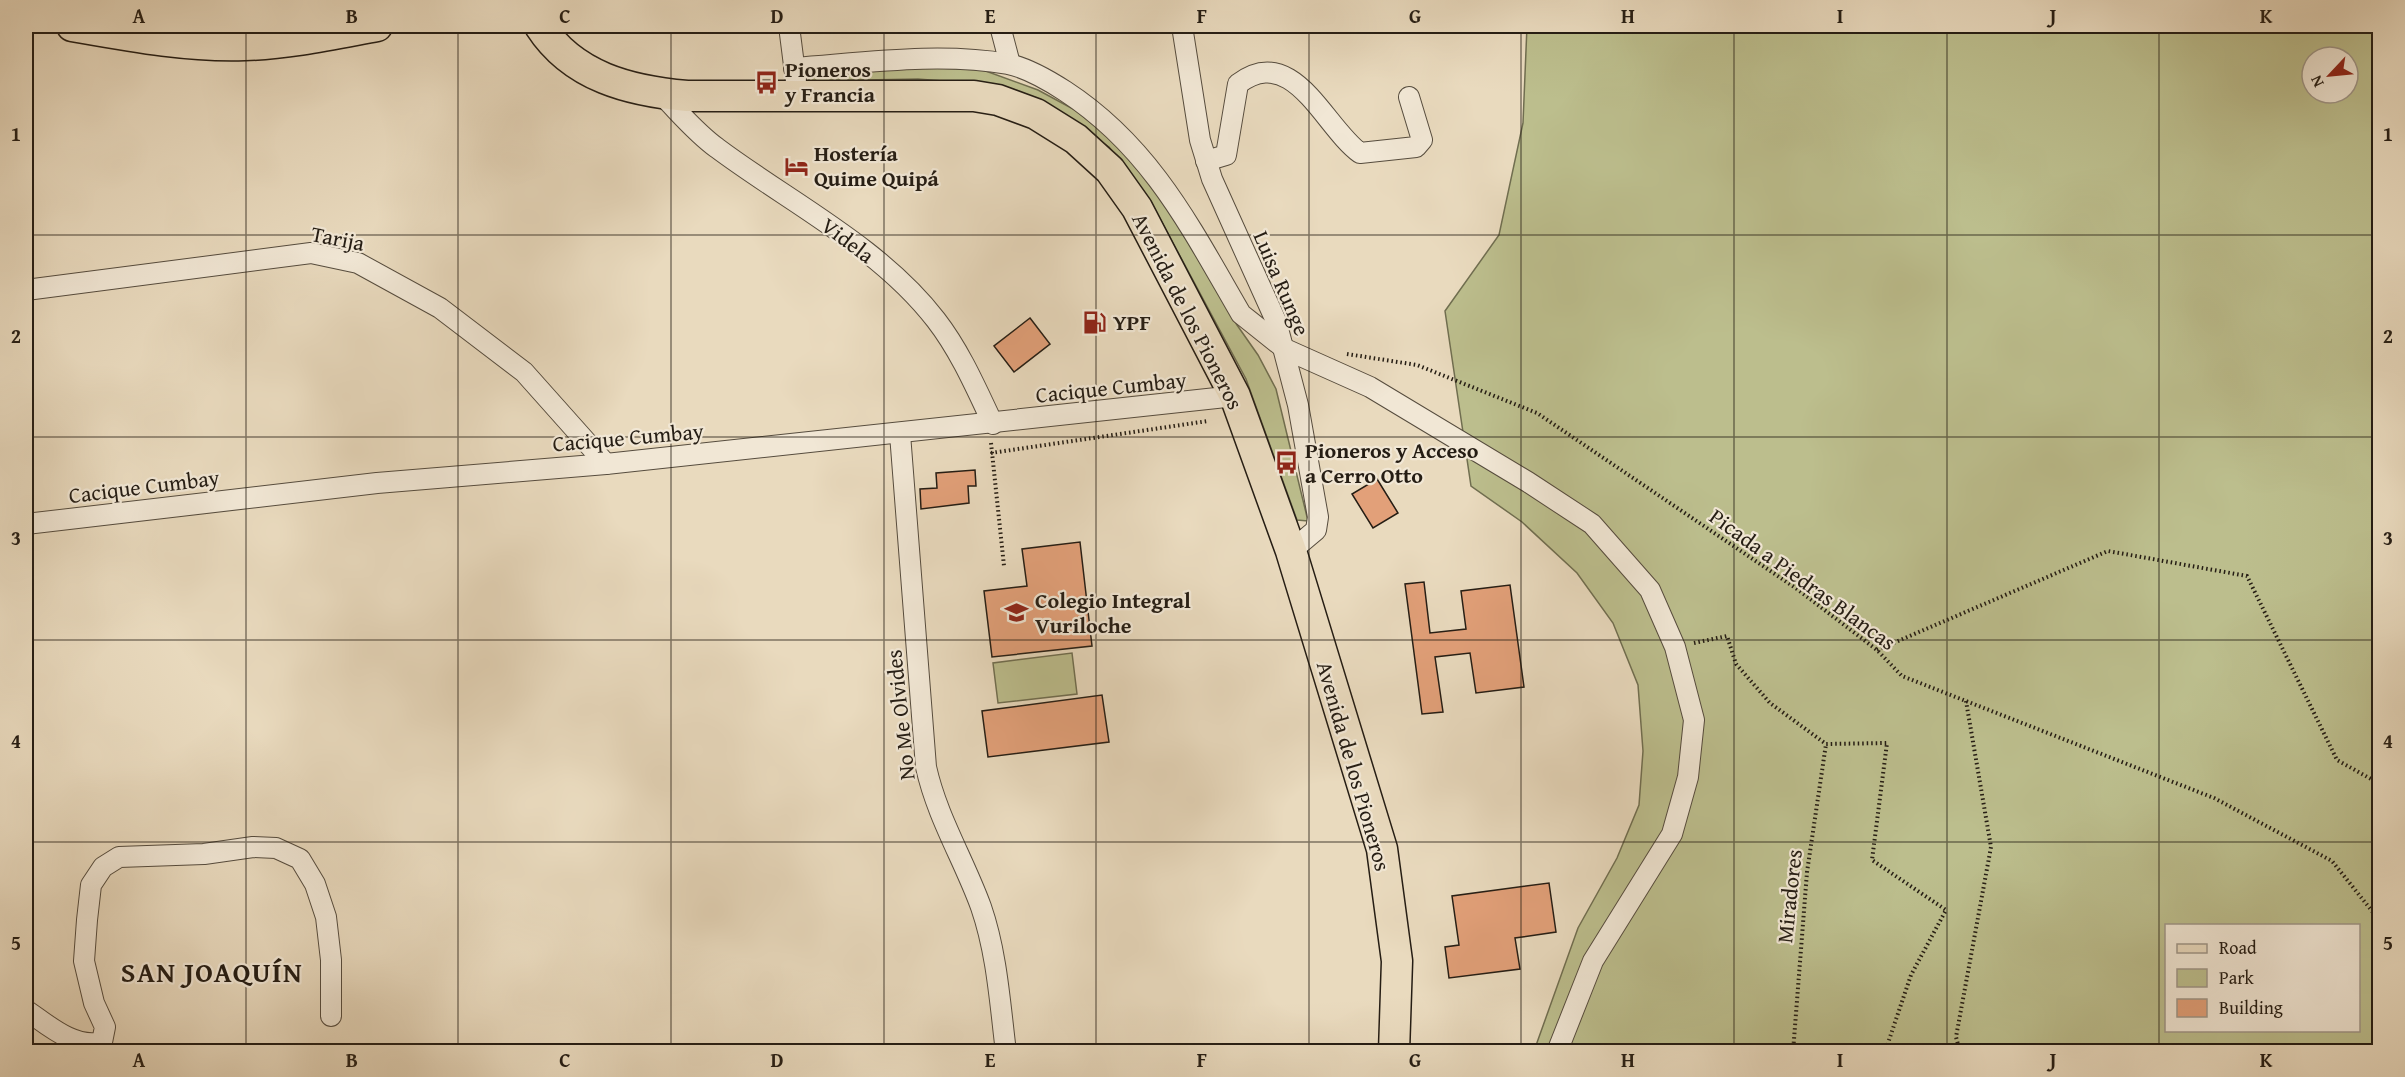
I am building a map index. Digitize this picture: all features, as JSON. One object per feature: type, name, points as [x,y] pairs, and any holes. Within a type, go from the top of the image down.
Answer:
[{"type":"main road","points":[[72,26],[190,44],[246,45],[332,35],[377,26]]},
{"type":"main road","name":"Avenida de los Pioneros","points":[[540,26],[571,60],[593,75],[620,86],[661,94],[687,96],[796,81],[986,98],[1036,114],[1076,139],[1110,170],[1137,208],[1235,396],[1291,551],[1382,849],[1397,961],[1394,1052]]},
{"type":"street","points":[[789,26],[796,81],[909,60],[972,60],[1010,64],[1045,78],[1085,104],[1123,137],[1146,161],[1181,209],[1241,314],[1285,349],[1370,387],[1445,431],[1592,524],[1650,590],[1675,648],[1694,720],[1688,777],[1672,834],[1593,961],[1557,1052]]},
{"type":"street","points":[[1000,26],[1010,64]]},
{"type":"street","name":"Luisa Runge","points":[[1182,26],[1200,140],[1206,161],[1233,228],[1276,321],[1298,405],[1318,517],[1316,530],[1291,551]]},
{"type":"street","points":[[1206,161],[1226,155],[1239,84],[1248,77],[1264,71],[1296,82],[1310,95],[1346,143],[1360,153],[1416,147],[1422,140],[1409,97]]},
{"type":"street","name":"Videla","points":[[661,94],[716,148],[809,211],[896,276],[936,319],[961,358],[993,424]]},
{"type":"street","name":"Tarija","points":[[26,290],[311,253],[358,263],[440,308],[524,372],[606,464]]},
{"type":"street","name":"Cacique Cumbay","points":[[26,524],[377,483],[606,464],[993,424],[1235,396]]},
{"type":"street","name":"No Me Olvides","points":[[900,434],[926,767],[935,802],[980,906],[991,939],[1006,1052]]},
{"type":"street","points":[[26,1010],[60,1034],[92,1044],[102,1042],[105,1027],[94,1003],[84,961],[91,885],[103,867],[119,857],[204,854],[253,847],[276,848],[300,859],[315,884],[326,917],[331,960],[331,1016]]},
{"type":"path","name":"Picada a Piedras Blancas","points":[[1325,365],[1348,353],[1417,365],[1537,413],[1797,589],[1877,650],[1902,676],[2214,798],[2332,861],[2379,921]]},
{"type":"path","points":[[991,453],[1217,420]]},
{"type":"path","points":[[993,424],[991,453],[1004,566]]},
{"type":"path","points":[[1877,650],[2108,551],[2247,576],[2337,760],[2379,784]]},
{"type":"path","points":[[1675,648],[1726,636],[1736,664],[1770,703],[1826,744],[1887,743],[1872,860],[1946,910],[1911,975],[1885,1052]]},
{"type":"path","points":[[1960,1052],[1956,1037],[1991,847],[1966,701]]},
{"type":"path","name":"Miradores","points":[[1793,1052],[1807,872],[1826,744]]},
{"type":"green space","points":[[1527,26],[2379,26],[2379,1051],[1534,1051],[1578,928],[1617,858],[1639,805],[1643,751],[1638,685],[1613,623],[1577,573],[1522,522],[1471,486],[1445,311],[1499,235],[1523,123]]},
{"type":"green space","points":[[917,67],[983,70],[1038,90],[1075,110],[1129,154],[1163,200],[1237,325],[1258,355],[1276,389],[1308,521],[1297,520],[1246,379],[1151,202],[1109,147],[1056,111],[980,84],[918,79],[809,81],[810,72]]},
{"type":"green space","points":[[1072,653],[1077,694],[998,703],[993,663]]},
{"type":"building","points":[[1030,318],[1050,344],[1014,372],[994,346]]},
{"type":"building","points":[[975,470],[976,486],[968,486],[969,503],[921,509],[920,489],[937,488],[936,473]]},
{"type":"building","points":[[1377,479],[1398,513],[1373,528],[1352,494]]},
{"type":"building","points":[[1080,542],[1092,646],[992,657],[984,591],[1027,586],[1022,549]]},
{"type":"building","points":[[1424,582],[1430,633],[1466,629],[1461,591],[1510,585],[1524,687],[1476,693],[1470,653],[1435,657],[1443,712],[1422,714],[1405,584]]},
{"type":"building","points":[[1102,695],[1109,742],[988,757],[982,711]]},
{"type":"building","points":[[1549,883],[1556,932],[1515,938],[1520,969],[1449,978],[1445,947],[1459,945],[1452,896]]},
{"type":"place","name":"Pioneros y Francia","points":[[767,82]]},
{"type":"place","name":"Hostería Quime Quipá","points":[[796,166]]},
{"type":"place","name":"YPF","points":[[1095,322]]},
{"type":"place","name":"Pioneros y Acceso a Cerro Otto","points":[[1287,463]]},
{"type":"place","name":"Colegio Integral Vuriloche","points":[[1017,613]]},
{"type":"district","name":"SAN JOAQUÍN","points":[[212,972]]}]
